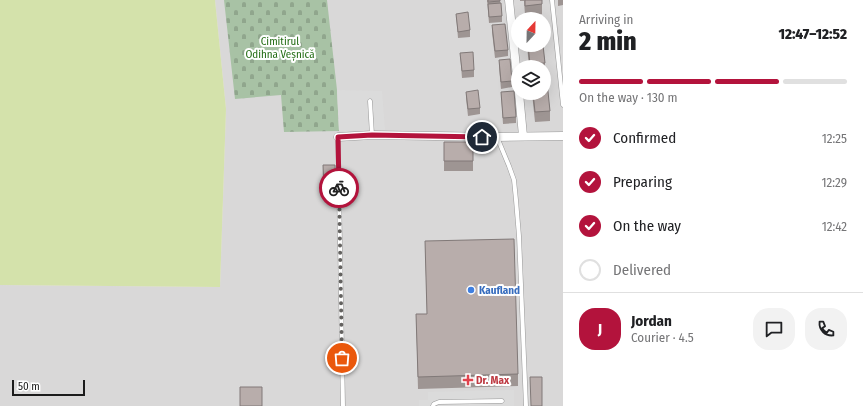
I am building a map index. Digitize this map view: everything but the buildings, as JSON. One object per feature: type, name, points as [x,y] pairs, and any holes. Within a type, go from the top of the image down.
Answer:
[{"type":"street","points":[[509,0],[515,60]]},
{"type":"street","points":[[520,100],[523,136]]},
{"type":"street","points":[[338,137],[372,135],[497,137],[563,136]]},
{"type":"lane","points":[[552,0],[563,105]]},
{"type":"lane","points":[[370,101],[372,135]]},
{"type":"lane","points":[[338,137],[343,406]]},
{"type":"lane","points":[[497,137],[514,180],[520,236],[526,406]]},
{"type":"lane","points":[[433,406],[439,402],[502,401]]},
{"type":"shaded area","points":[[215,0],[563,0],[563,406],[0,406],[0,285],[220,287],[226,109]]},
{"type":"shaded area","points":[[337,90],[382,91],[385,130],[339,131]]},
{"type":"shaded area","points":[[514,390],[514,406],[419,406],[419,400],[428,400],[428,392]]},
{"type":"green space","points":[[0,0],[215,0],[226,109],[220,287],[0,285]]},
{"type":"green space","name":"Cimitirul Odihna Veșnică","points":[[224,0],[327,0],[337,90],[339,131],[284,132],[281,95],[235,99]]},
{"type":"way so far","points":[[339,188],[342,358]]},
{"type":"place","name":"Kaufland","points":[[471,290]]},
{"type":"place","name":"Dr. Max","points":[[468,380]]},
{"type":"route","points":[[339,188],[338,137],[372,135],[482,137]]}]
